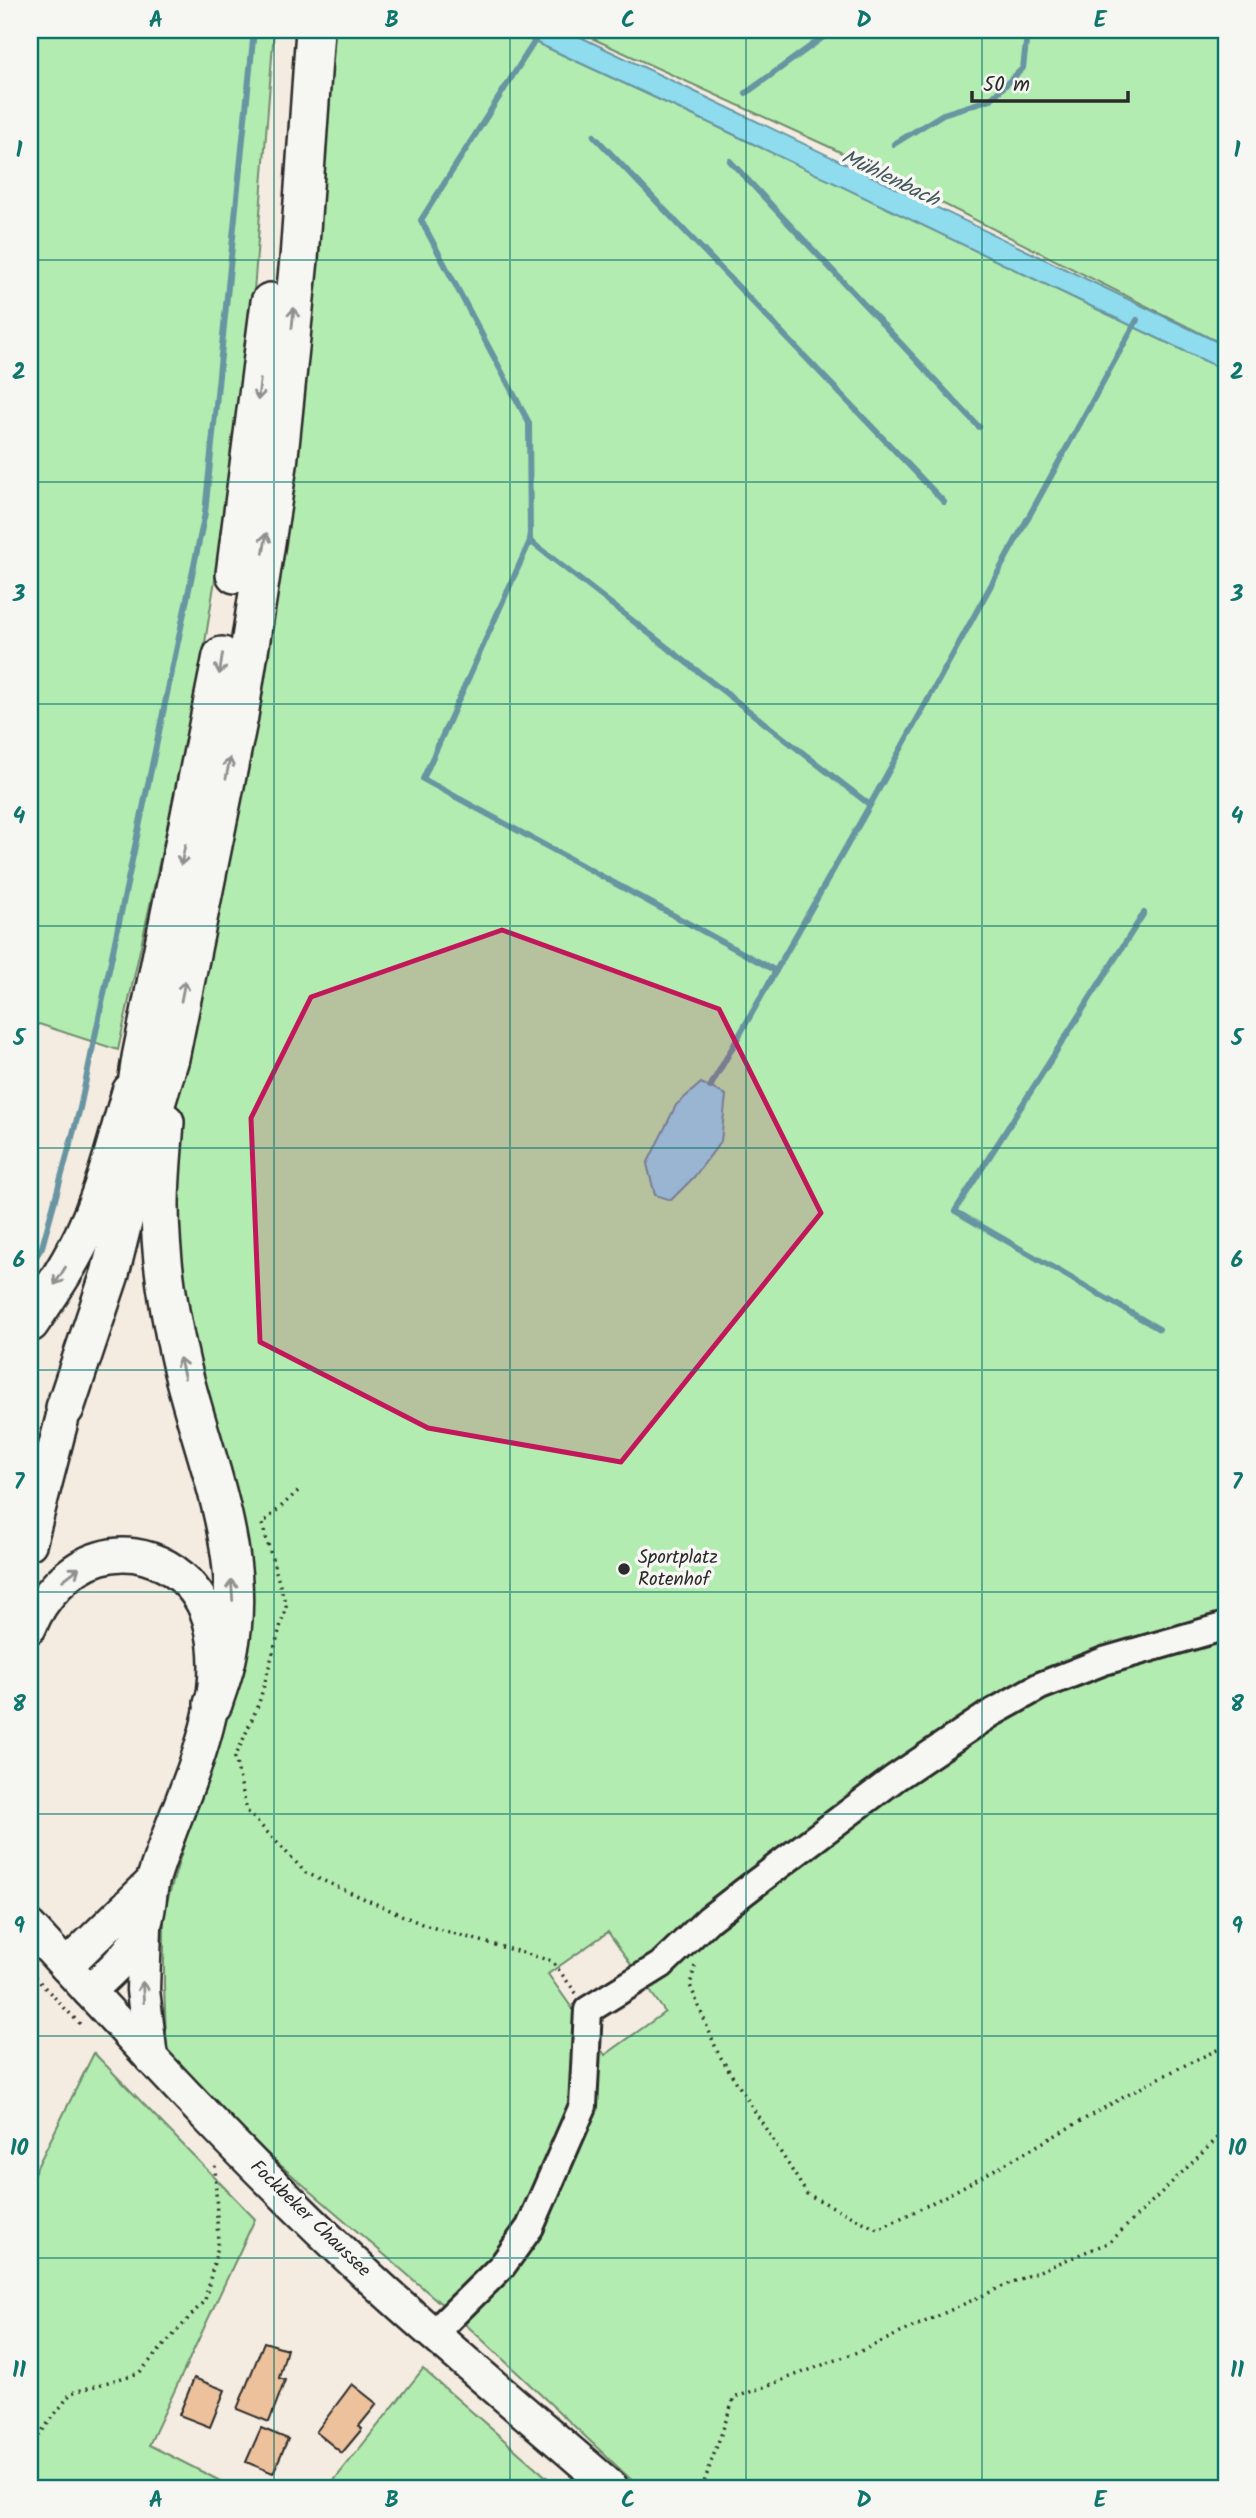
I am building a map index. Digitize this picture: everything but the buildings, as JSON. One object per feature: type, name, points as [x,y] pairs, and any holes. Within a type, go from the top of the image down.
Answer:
[{"type":"highway","points":[[65,1408],[110,1274],[138,1162],[216,696],[240,546],[275,259],[290,30]]},
{"type":"highway","points":[[30,1323],[65,1269],[87,1227],[155,1058],[239,716],[278,465],[299,259],[315,30]]},
{"type":"highway","points":[[155,1058],[161,1237],[181,1364],[215,1482],[224,1524],[233,1600],[229,1652],[214,1704]]},
{"type":"main road","points":[[30,1543],[65,1408]]},
{"type":"main road","points":[[30,1627],[44,1601],[58,1584],[80,1567],[99,1558],[121,1555],[137,1555],[155,1560],[187,1581],[202,1599],[209,1620],[214,1648],[214,1704],[152,1882],[145,1925],[143,1990],[151,2058]]},
{"type":"main road","points":[[66,1966],[152,1882]]},
{"type":"main road","points":[[89,1991],[116,1967],[145,1925]]},
{"type":"main road","name":"Fockbeker Chaussee","points":[[30,1927],[225,2136],[388,2294],[612,2488]]},
{"type":"lane","points":[[434,2333],[502,2266],[530,2227],[583,2106],[588,2010],[661,1965],[709,1919],[753,1885],[895,1777],[990,1714],[1040,1686],[1104,1661],[1226,1626]]},
{"type":"path","points":[[298,1491],[262,1524],[286,1606],[259,1703],[235,1758],[247,1811],[306,1873],[424,1925],[552,1961],[588,2010]]},
{"type":"path","points":[[697,1959],[690,1985],[719,2053],[807,2194],[877,2229],[1030,2151],[1182,2066],[1226,2046]]},
{"type":"path","points":[[702,2488],[734,2398],[863,2350],[1008,2284],[1110,2242],[1226,2130]]},
{"type":"path","points":[[30,2447],[71,2393],[139,2373],[205,2300],[218,2246],[214,2158],[225,2136]]},
{"type":"highlighted area","points":[[502,930],[719,1009],[821,1213],[621,1462],[428,1428],[260,1342],[251,1118],[311,997]]},
{"type":"green space","points":[[30,30],[274,30],[248,370],[198,687],[118,1050],[39,1024],[30,1027]]},
{"type":"green space","points":[[328,30],[509,30],[716,126],[1226,371],[1226,2488],[640,2488],[474,2332],[257,2145],[167,2058],[164,1912],[235,1664],[182,1329],[171,1197],[178,1069]],"holes":[[[608,1932],[665,2012],[605,2055],[548,1974]]]},
{"type":"green space","points":[[574,30],[1226,30],[1226,346],[834,149]]},
{"type":"green space","points":[[94,2053],[255,2219],[149,2445],[234,2488],[30,2488],[30,2181]]},
{"type":"green space","points":[[423,2369],[559,2488],[328,2488]]},
{"type":"water","points":[[509,30],[566,30],[1226,346],[1226,371],[716,126]]},
{"type":"water","points":[[701,1083],[726,1095],[721,1141],[694,1177],[671,1200],[655,1195],[647,1164],[676,1105]]},
{"type":"waterway","points":[[30,1266],[42,1247],[80,1108],[205,513],[254,30]]},
{"type":"waterway","points":[[746,93],[833,30]]},
{"type":"waterway","points":[[894,144],[943,114],[991,99],[1023,68],[1027,35],[1020,30]]},
{"type":"waterway","points":[[538,36],[421,220],[529,423],[530,541],[423,779],[776,971]]},
{"type":"waterway","points":[[594,136],[944,502]]},
{"type":"waterway","points":[[730,161],[979,427]]},
{"type":"waterway","points":[[710,1087],[870,805],[1137,320]]},
{"type":"waterway","points":[[530,541],[870,805]]},
{"type":"waterway","points":[[1144,913],[955,1211],[1159,1329]]},
{"type":"place","name":"Sportplatz Rotenhof","points":[[624,1569]]},
{"type":"water label","name":"Mühlenbach","points":[[890,179]]}]
